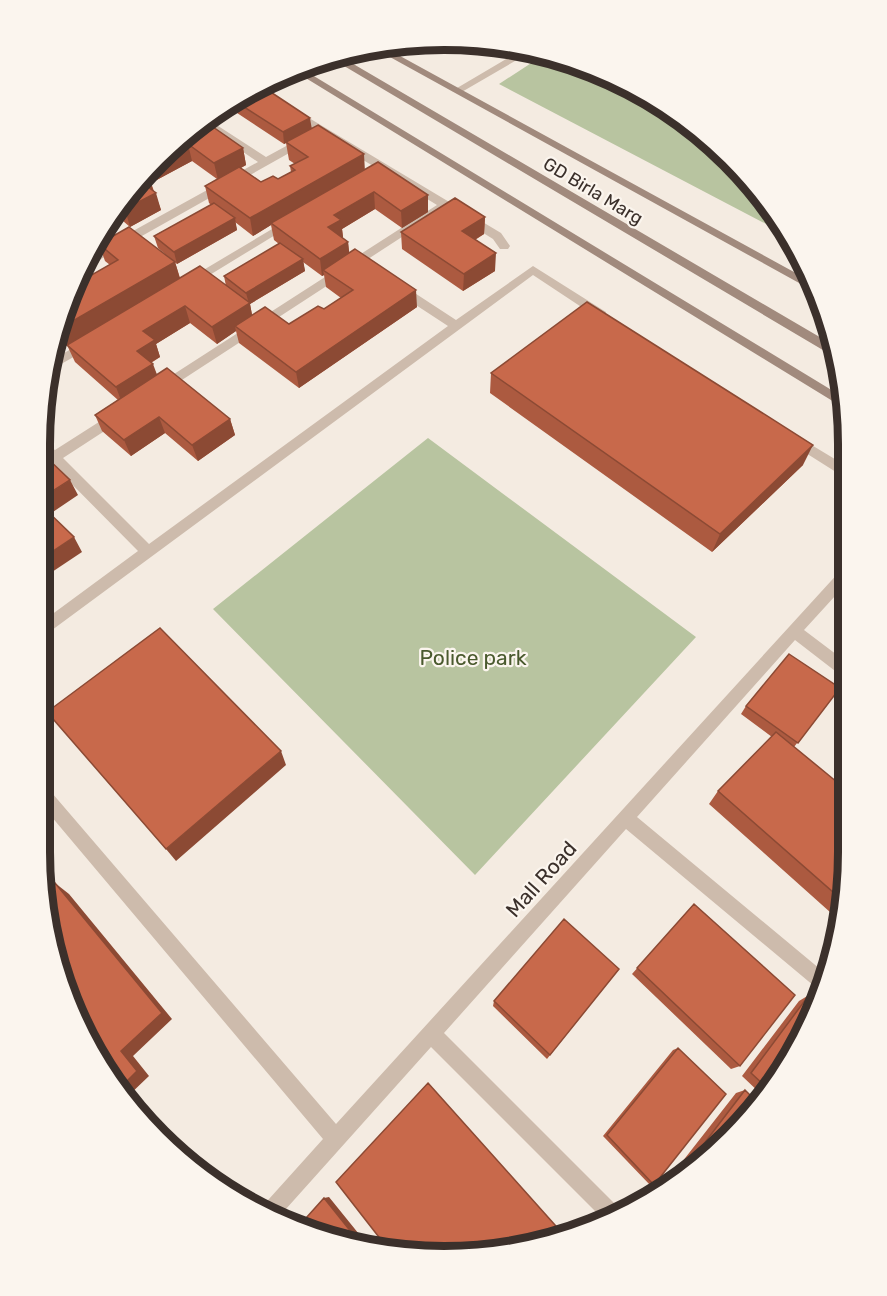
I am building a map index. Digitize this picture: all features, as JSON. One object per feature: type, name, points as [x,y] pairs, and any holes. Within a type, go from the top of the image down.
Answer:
[{"type":"main road","name":"GD Birla Marg","points":[[388,54],[803,282]]},
{"type":"main road","name":"GD Birla Marg","points":[[344,63],[825,346]]},
{"type":"main road","points":[[305,75],[835,397]]},
{"type":"street","points":[[456,92],[517,57]]},
{"type":"street","points":[[284,106],[376,169],[446,204],[497,236],[504,246]]},
{"type":"street","points":[[211,126],[266,162]]},
{"type":"street","points":[[97,255],[321,131]]},
{"type":"street","points":[[151,394],[363,264],[446,204]]},
{"type":"street","points":[[178,288],[300,215]]},
{"type":"street","points":[[50,624],[533,270],[614,323]]},
{"type":"street","points":[[387,280],[457,326]]},
{"type":"street","points":[[58,361],[97,338]]},
{"type":"street","points":[[50,455],[132,407]]},
{"type":"street","points":[[779,430],[838,468]]},
{"type":"street","points":[[50,458],[148,552]]},
{"type":"street","name":"Mall Road","points":[[273,1208],[838,583]]},
{"type":"street","points":[[795,631],[838,664]]},
{"type":"street","points":[[50,803],[336,1139]]},
{"type":"street","points":[[626,818],[817,978]]},
{"type":"street","points":[[431,1034],[609,1210]]},
{"type":"green space","points":[[535,61],[594,79],[641,102],[683,131],[722,165],[740,184],[772,227],[499,84]]},
{"type":"green space","name":"Police park","points":[[428,438],[696,637],[475,875],[213,609]]},
{"type":"building","points":[[268,90],[310,118],[283,132],[242,105]]},
{"type":"building","points":[[318,125],[364,154],[250,218],[205,186],[239,167],[261,182],[273,176],[278,179],[295,170],[290,166],[308,157],[286,142]]},
{"type":"building","points":[[211,126],[243,148],[214,163],[188,144]]},
{"type":"building","points":[[378,162],[428,195],[401,211],[374,192],[334,215],[341,220],[328,227],[348,242],[320,259],[271,223]]},
{"type":"building","points":[[146,185],[156,193],[129,207]]},
{"type":"building","points":[[455,198],[485,217],[462,231],[496,253],[464,274],[401,232]]},
{"type":"building","points":[[214,203],[235,218],[174,252],[154,236]]},
{"type":"building","points":[[129,227],[175,262],[68,324],[86,278],[118,260],[102,246],[106,240]]},
{"type":"building","points":[[280,243],[303,259],[246,293],[224,276]]},
{"type":"building","points":[[355,249],[416,290],[296,372],[235,326],[265,307],[289,324],[318,306],[324,309],[353,290],[323,270]]},
{"type":"building","points":[[200,266],[250,303],[212,327],[185,306],[143,331],[155,340],[137,351],[153,364],[116,387],[67,345]]},
{"type":"building","points":[[587,302],[813,445],[720,534],[491,373]]},
{"type":"building","points":[[167,368],[230,419],[192,445],[159,417],[124,440],[95,415]]},
{"type":"building","points":[[50,461],[70,480],[50,493]]},
{"type":"building","points":[[50,514],[74,537],[50,553]]},
{"type":"building","points":[[160,628],[281,751],[166,849],[50,715],[50,710]]},
{"type":"building","points":[[789,654],[838,687],[838,691],[798,743],[746,706]]},
{"type":"building","points":[[776,732],[838,783],[835,894],[718,791]]},
{"type":"building","points":[[55,883],[162,1013],[121,1051],[137,1071],[125,1083],[102,1049],[79,1003],[63,954],[51,887]]},
{"type":"building","points":[[694,904],[795,995],[740,1066],[637,968]]},
{"type":"building","points":[[564,919],[619,969],[550,1055],[494,1001]]},
{"type":"building","points":[[809,995],[808,1003],[785,1050],[762,1083],[751,1073]]},
{"type":"building","points":[[678,1048],[726,1094],[654,1185],[607,1135]]},
{"type":"building","points":[[428,1083],[559,1229],[520,1239],[469,1246],[418,1246],[382,1241],[336,1182]]},
{"type":"building","points":[[745,1090],[752,1097],[722,1131],[695,1155]]},
{"type":"building","points":[[324,1198],[354,1236],[317,1226],[303,1221]]}]
